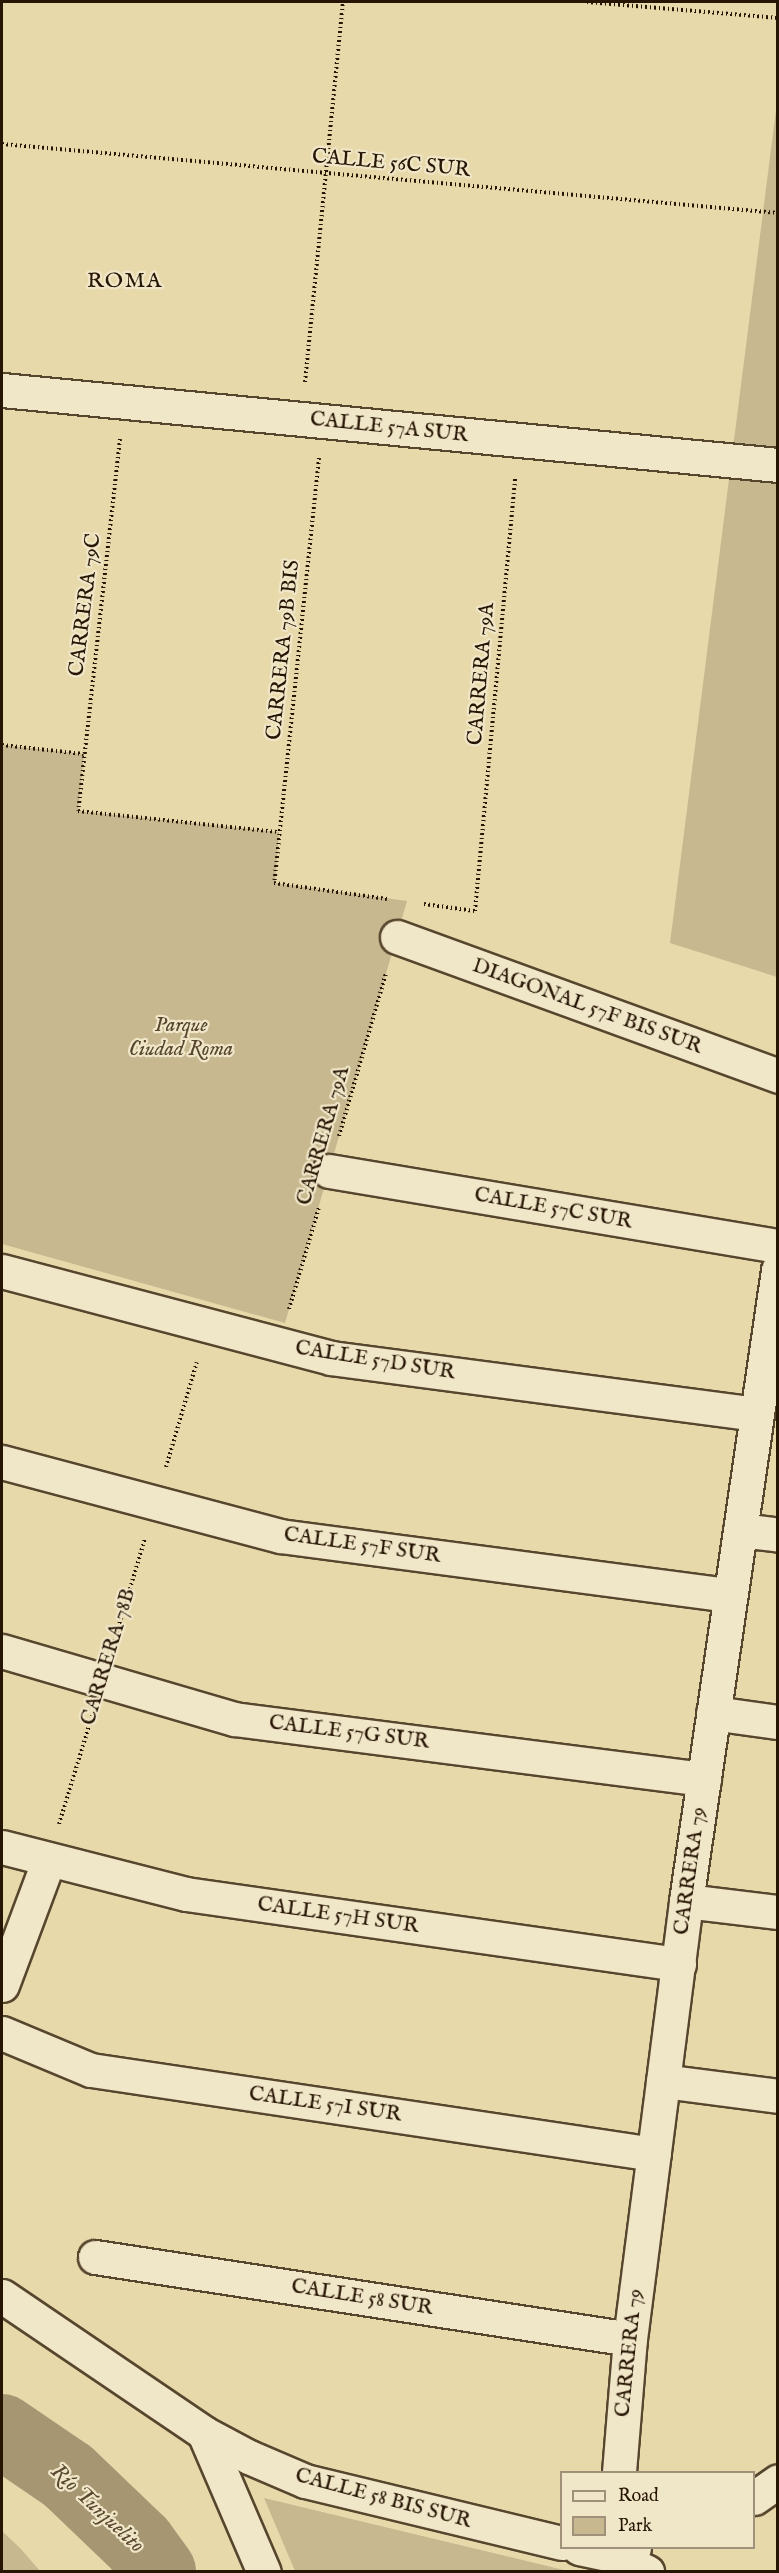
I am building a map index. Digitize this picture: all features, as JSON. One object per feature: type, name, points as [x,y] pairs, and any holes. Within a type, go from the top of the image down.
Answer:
[{"type":"street","name":"CALLE 57A SUR","points":[[2,390],[777,465]]},
{"type":"street","name":"DIAGONAL 57F BIS SUR","points":[[397,937],[777,1076]]},
{"type":"street","name":"CALLE 57C SUR","points":[[329,1171],[777,1246]]},
{"type":"street","name":"CARRERA 79","points":[[618,2471],[630,2338],[686,1901],[756,1414],[772,1342],[777,1270]]},
{"type":"street","name":"CALLE 57D SUR","points":[[2,1271],[331,1358],[756,1414]]},
{"type":"street","name":"CALLE 57F SUR","points":[[2,1462],[280,1536],[730,1595]]},
{"type":"street","points":[[740,1530],[777,1535]]},
{"type":"street","name":"CALLE 57G SUR","points":[[2,1651],[234,1719],[704,1779]]},
{"type":"street","points":[[713,1713],[777,1722]]},
{"type":"street","name":"CALLE 57H SUR","points":[[2,1847],[186,1894],[679,1964]]},
{"type":"street","points":[[2,1985],[49,1859]]},
{"type":"street","points":[[686,1901],[777,1912]]},
{"type":"street","name":"CALLE 57I SUR","points":[[2,2033],[91,2070],[654,2154]]},
{"type":"street","points":[[663,2081],[777,2096]]},
{"type":"street","name":"CALLE 58 SUR","points":[[94,2257],[630,2338]]},
{"type":"street","name":"CALLE 58 BIS SUR","points":[[2,2296],[204,2433],[305,2481],[560,2543]]},
{"type":"street","points":[[204,2433],[264,2571]]},
{"type":"street","points":[[755,2497],[777,2481]]},
{"type":"street","points":[[588,2549],[617,2555],[647,2571]]},
{"type":"path","name":"CARRERA 79B BIS","points":[[343,2],[326,173],[312,420],[274,883],[406,902]]},
{"type":"path","points":[[587,2],[777,18]]},
{"type":"path","name":"CALLE 56C SUR","points":[[2,144],[777,213]]},
{"type":"path","name":"CARRERA 79C","points":[[125,402],[78,811],[279,831]]},
{"type":"path","name":"CARRERA 79A","points":[[279,1344],[406,902],[475,911],[519,440]]},
{"type":"path","points":[[2,745],[84,754]]},
{"type":"path","name":"CARRERA 78B","points":[[49,1859],[208,1325]]},
{"type":"green space","points":[[777,102],[777,977],[670,943]]},
{"type":"green space","name":"Parque Ciudad Roma","points":[[2,745],[84,754],[78,811],[279,832],[275,883],[407,901],[285,1323],[2,1244]]},
{"type":"green space","points":[[264,2498],[568,2571],[295,2571]]},
{"type":"green space","points":[[2,2531],[21,2549],[40,2571],[2,2571]]},
{"type":"waterway","name":"Río Tunjuelito","points":[[2,2431],[68,2476],[139,2544],[159,2572]]},
{"type":"district","name":"ROMA","points":[[125,282]]}]
